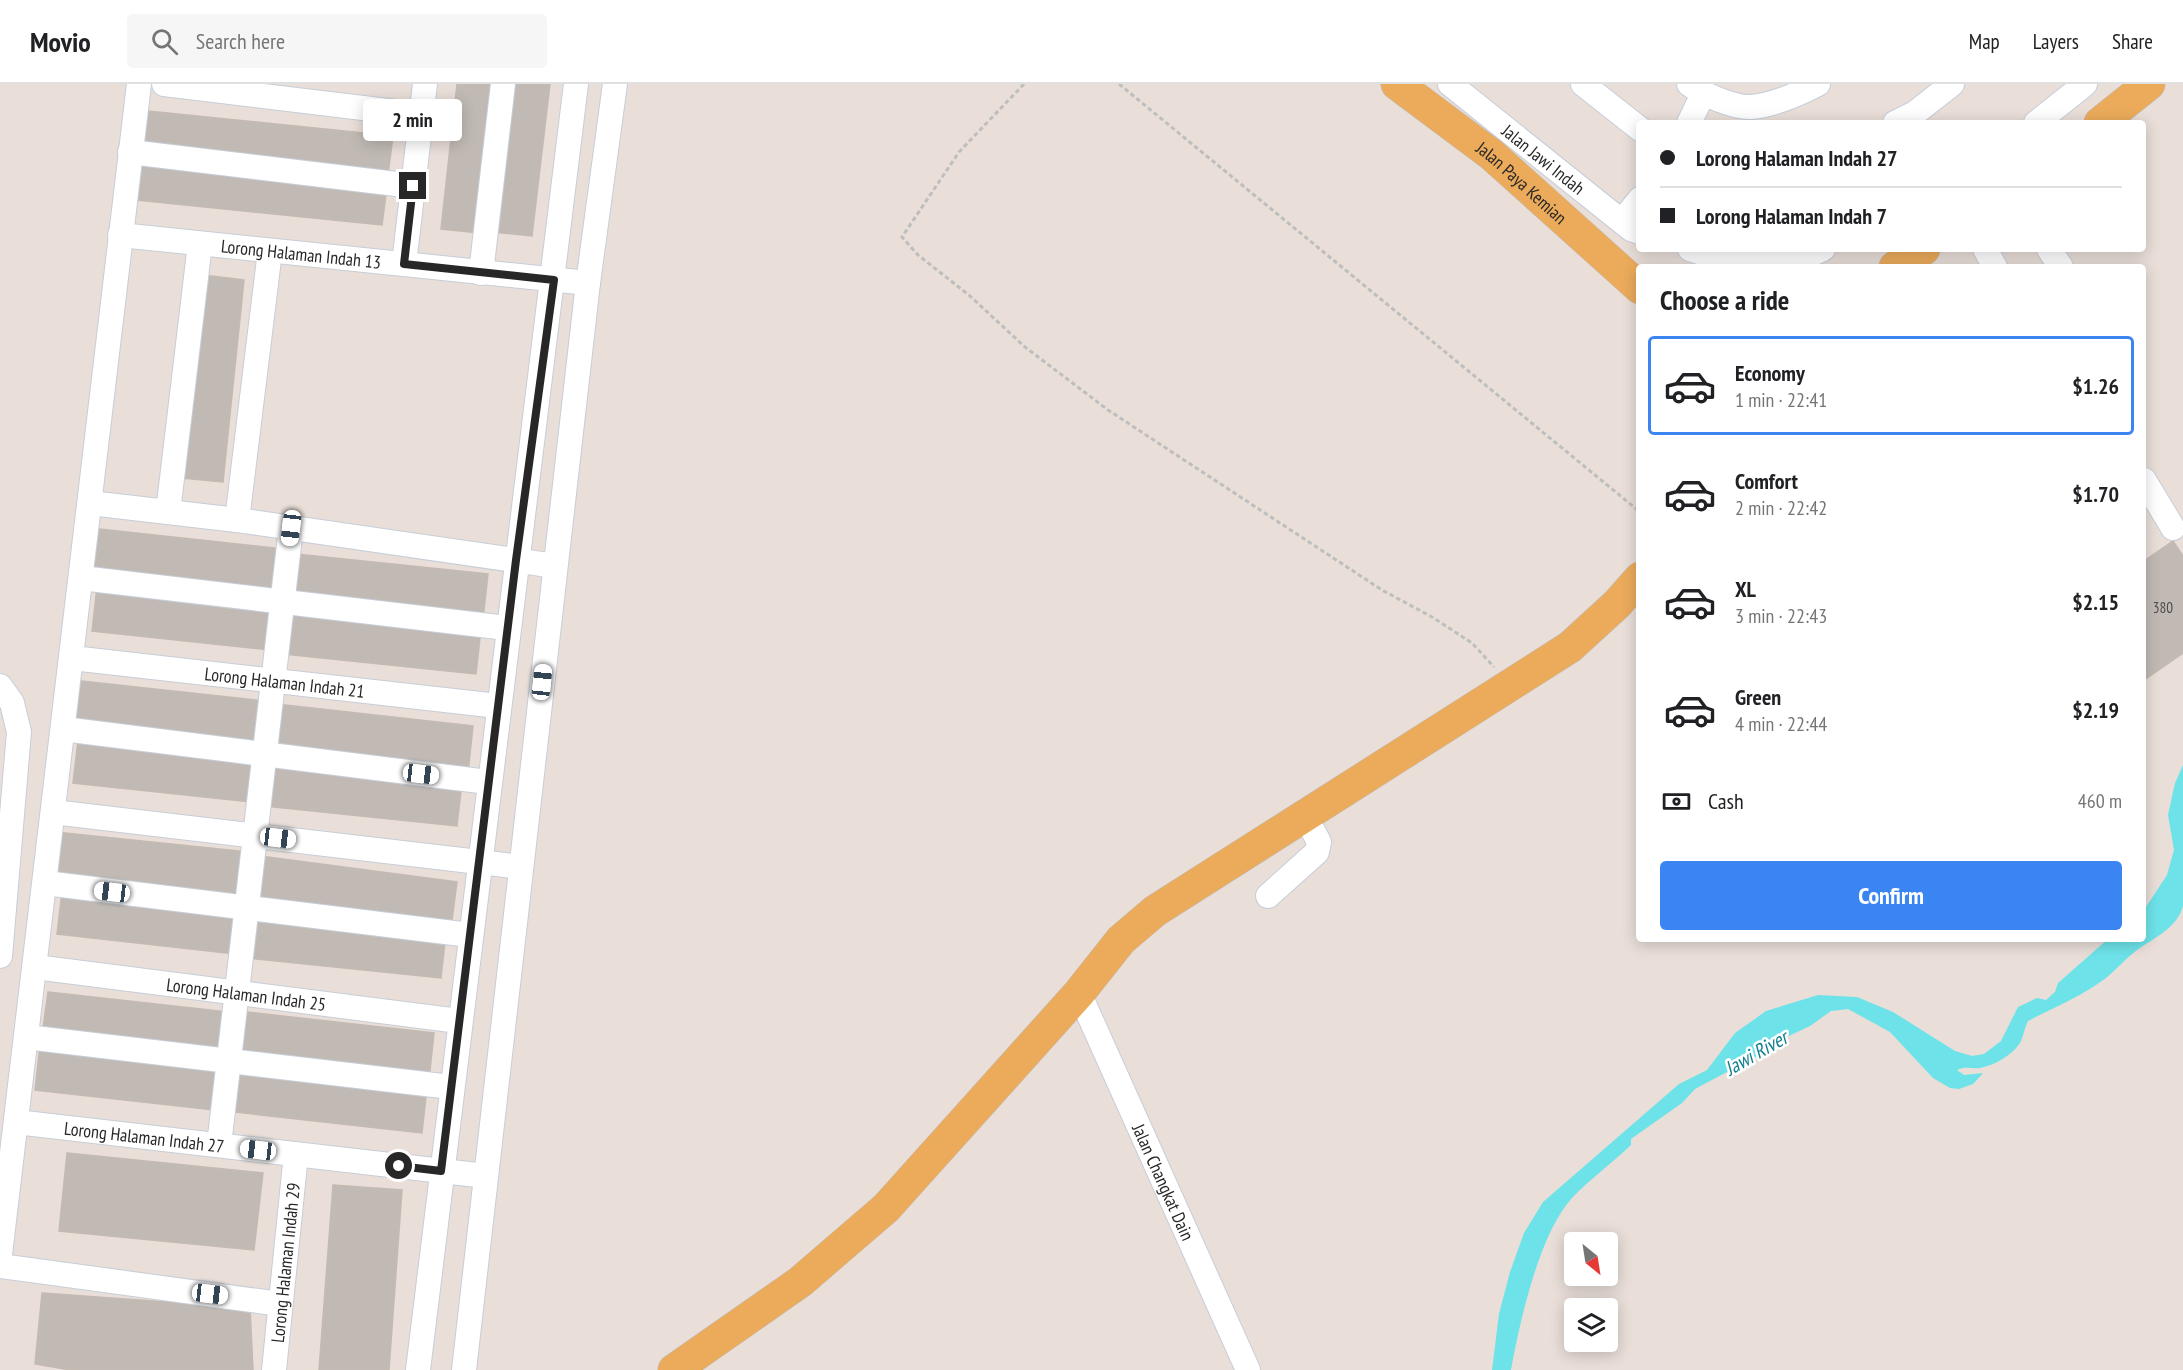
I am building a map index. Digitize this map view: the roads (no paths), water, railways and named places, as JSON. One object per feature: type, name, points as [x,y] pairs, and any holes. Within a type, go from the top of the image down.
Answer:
[{"type":"main road","name":"Jalan Paya Kemian","points":[[1397,84],[1492,155],[1636,284]]},
{"type":"main road","points":[[2104,120],[2149,84]]},
{"type":"main road","points":[[1900,264],[1919,252]]},
{"type":"main road","points":[[674,1370],[800,1282],[886,1208],[1079,993],[1121,940],[1155,911],[1570,648],[1617,604],[1636,583]]},
{"type":"street","points":[[0,1254],[139,84]]},
{"type":"street","points":[[164,84],[421,115]]},
{"type":"street","points":[[404,264],[425,84]]},
{"type":"street","points":[[481,273],[503,84]]},
{"type":"street","points":[[418,1370],[507,628],[554,280],[576,84]]},
{"type":"street","points":[[464,1370],[588,283],[615,84]]},
{"type":"street","name":"Jalan Jawi Indah","points":[[1450,84],[1631,227]]},
{"type":"street","points":[[1583,84],[1636,126]]},
{"type":"street","points":[[1691,120],[1710,90],[1752,115],[1770,102],[1818,84]]},
{"type":"street","points":[[1910,120],[1952,84]]},
{"type":"street","points":[[2040,120],[2085,84]]},
{"type":"street","points":[[130,152],[413,186]]},
{"type":"street","points":[[1631,227],[1636,211]]},
{"type":"street","name":"Lorong Halaman Indah 13","points":[[120,235],[588,283]]},
{"type":"street","points":[[168,512],[200,244]]},
{"type":"street","points":[[237,520],[270,251]]},
{"type":"street","points":[[1699,252],[1726,261],[1802,259],[1814,252]]},
{"type":"street","points":[[2146,483],[2173,528]]},
{"type":"street","points":[[90,503],[237,520],[555,566]]},
{"type":"street","points":[[219,1145],[291,528]]},
{"type":"street","points":[[81,578],[507,628]]},
{"type":"street","name":"Lorong Halaman Indah 21","points":[[72,658],[498,706]]},
{"type":"street","points":[[0,686],[12,703],[19,732],[0,956]]},
{"type":"street","points":[[63,729],[489,782]]},
{"type":"street","points":[[53,812],[521,867]]},
{"type":"street","points":[[1268,896],[1317,852],[1319,842],[1305,816]]},
{"type":"street","points":[[45,883],[470,935]]},
{"type":"street","name":"Lorong Halaman Indah 25","points":[[34,967],[459,1021]]},
{"type":"street","name":"Jalan Changkat Dain","points":[[1079,993],[1248,1370]]},
{"type":"street","points":[[26,1037],[451,1088]]},
{"type":"street","name":"Lorong Halaman Indah 27","points":[[16,1122],[486,1176]]},
{"type":"street","name":"Lorong Halaman Indah 29","points":[[274,1370],[296,1154]]},
{"type":"street","points":[[0,1266],[280,1304]]},
{"type":"water","name":"Jawi River","points":[[2183,765],[2183,906],[2180,914],[2170,926],[2133,953],[2097,984],[2028,1021],[2020,1043],[2007,1056],[1986,1067],[1957,1070],[1964,1075],[1983,1073],[1973,1084],[1959,1089],[1950,1088],[1933,1078],[1890,1032],[1848,1009],[1831,1011],[1810,1026],[1776,1042],[1757,1056],[1695,1089],[1682,1103],[1631,1139],[1631,1145],[1579,1191],[1560,1214],[1532,1279],[1511,1370],[1492,1370],[1499,1314],[1510,1272],[1524,1233],[1543,1202],[1679,1084],[1707,1070],[1735,1033],[1766,1011],[1818,995],[1857,997],[1893,1012],[1955,1051],[1972,1056],[1984,1054],[2001,1041],[2018,1007],[2037,998],[2046,1000],[2055,992],[2058,983],[2105,942],[2146,942],[2146,907],[2167,875],[2174,850],[2168,815],[2175,783]]}]
